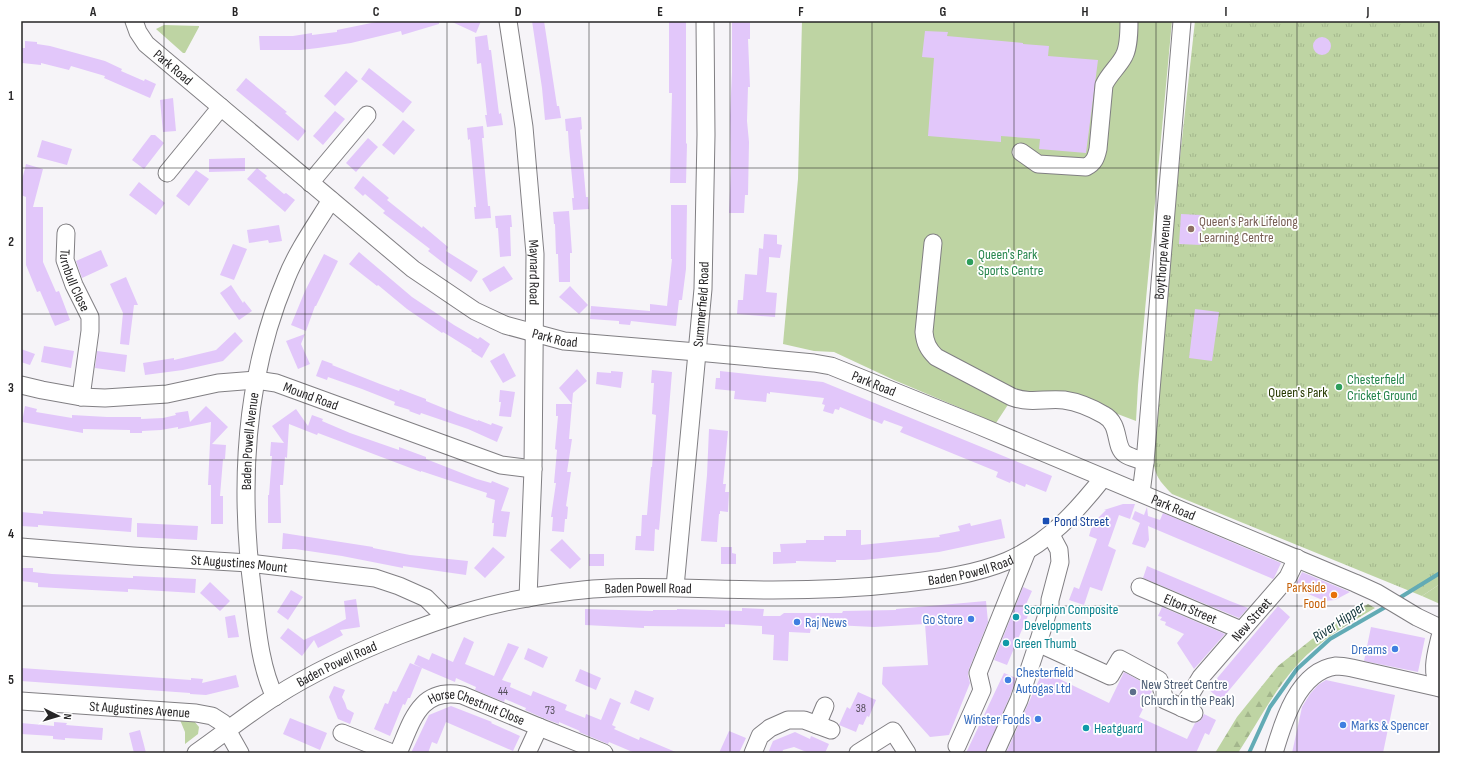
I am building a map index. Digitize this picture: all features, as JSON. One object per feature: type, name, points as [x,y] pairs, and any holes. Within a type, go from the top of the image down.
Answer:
[{"type":"street","name":"Park Road","points":[[134,21],[138,32],[146,44],[413,269],[475,311],[505,325],[564,341],[697,352],[831,366],[1297,558],[1384,597],[1440,628]]},
{"type":"street","name":"Maynard Road","points":[[508,21],[524,127],[534,254],[535,334],[533,469],[528,598]]},
{"type":"street","name":"Summerfield Road","points":[[675,587],[703,289],[706,135],[705,21]]},
{"type":"street","points":[[1021,152],[1038,164],[1086,167],[1092,164],[1096,158],[1098,149],[1104,85],[1109,76],[1125,56],[1129,21]]},
{"type":"street","name":"Boythorpe Avenue","points":[[1141,493],[1146,462],[1182,21]]},
{"type":"street","points":[[167,174],[221,107]]},
{"type":"street","points":[[310,183],[367,115]]},
{"type":"street","name":"Baden Powell Avenue","points":[[275,697],[266,671],[257,631],[249,563],[245,495],[247,445],[256,380],[269,328],[286,278],[330,200]]},
{"type":"street","name":"Turnbull Close","points":[[66,233],[65,260],[74,285],[90,317],[90,331],[81,397]]},
{"type":"street","points":[[933,243],[924,332],[925,342],[929,350],[936,357],[1012,397],[1033,402],[1058,400],[1078,403],[1106,416],[1113,423],[1124,454],[1146,462]]},
{"type":"street","name":"Mound Road","points":[[21,385],[81,397],[105,398],[167,394],[218,383],[256,380],[276,383],[501,464],[533,469]]},
{"type":"street","name":"Baden Powell Road","points":[[196,753],[275,697],[323,669],[376,645],[443,619],[488,606],[528,598],[609,588],[675,587],[773,590],[838,589],[879,586],[955,576],[1008,561],[1027,551],[1051,535],[1072,515],[1103,478]]},
{"type":"street","points":[[995,753],[1019,700],[1050,605],[1060,562],[1059,550],[1051,535]]},
{"type":"street","name":"St Augustines Mount","points":[[21,547],[249,563],[375,578],[399,586],[426,598],[440,612],[443,619]]},
{"type":"street","points":[[957,746],[982,690],[978,673],[1027,551]]},
{"type":"street","name":"New Street","points":[[1038,642],[1110,676],[1120,659],[1159,680],[1165,700],[1188,710],[1201,677],[1288,577],[1297,558]]},
{"type":"street","name":"Elton Street","points":[[1140,588],[1241,630]]},
{"type":"street","points":[[1440,637],[1436,651],[1434,672],[1436,681],[1440,688]]},
{"type":"street","points":[[1274,753],[1282,724],[1300,690],[1308,680],[1322,670],[1337,666],[1352,668],[1440,688]]},
{"type":"street","name":"Horse Chestnut Close","points":[[398,753],[417,711],[426,700],[439,695],[452,693],[462,695],[604,753]]},
{"type":"street","name":"St Augustines Avenue","points":[[21,701],[196,713],[212,716],[223,723],[240,753]]},
{"type":"street","points":[[753,753],[760,736],[770,728],[788,720],[804,720],[824,728],[825,706]]},
{"type":"street","points":[[527,753],[538,727]]},
{"type":"street","points":[[858,753],[893,731],[907,753]]},
{"type":"street","points":[[342,733],[392,753]]},
{"type":"green space","name":"Queen's Park Sports Centre","points":[[802,21],[1172,21],[1138,385],[1136,421],[1078,399],[1013,397],[996,423],[894,380],[834,352],[814,351],[783,344],[798,179]]},
{"type":"green space","name":"Queen's Park","points":[[1195,21],[1440,21],[1440,584],[1422,596],[1172,494],[1159,480],[1157,475],[1152,453],[1161,330]]},
{"type":"green space","points":[[164,25],[199,27],[185,53],[183,53],[156,29]]},
{"type":"green space","points":[[1440,584],[1440,604],[1422,596]]},
{"type":"green space","points":[[1368,604],[1375,608],[1325,640],[1307,655],[1289,674],[1238,753],[1215,753],[1237,717],[1278,666],[1326,628]]},
{"type":"green space","points":[[180,720],[194,721],[199,727],[198,734],[185,744],[185,732]]},
{"type":"building","points":[[381,21],[439,21],[439,24],[402,35],[401,31],[351,43],[318,48],[301,50],[260,50],[259,36],[293,36],[312,33],[312,35],[337,32],[337,30]]},
{"type":"building","points":[[450,21],[481,21],[476,33]]},
{"type":"building","points":[[532,21],[544,21],[557,106],[559,106],[561,118],[545,120]]},
{"type":"building","points":[[669,21],[686,21],[686,183],[670,183],[672,93],[669,93]]},
{"type":"building","points":[[732,21],[750,21],[750,39],[748,39],[750,87],[748,87],[747,121],[749,142],[748,195],[745,195],[744,213],[729,213],[731,169],[730,116]]},
{"type":"building","points":[[925,31],[948,32],[947,36],[1049,46],[1048,56],[1098,60],[1086,153],[1039,149],[1040,139],[1001,136],[1001,142],[928,136],[934,58],[922,57]]},
{"type":"building","points":[[487,35],[489,50],[491,50],[499,114],[501,113],[503,125],[487,127],[481,63],[477,64],[475,37]]},
{"type":"building","points":[[1318,37],[1326,37],[1331,42],[1329,53],[1326,55],[1318,55],[1313,50],[1313,42]]},
{"type":"building","points":[[25,41],[37,42],[37,44],[50,46],[105,61],[122,69],[121,71],[144,81],[145,79],[156,84],[150,98],[104,78],[105,76],[71,66],[69,70],[41,63],[41,65],[22,63],[21,48],[25,48]]},
{"type":"building","points":[[369,68],[412,102],[403,113],[361,79]]},
{"type":"building","points":[[346,71],[358,81],[335,106],[324,96]]},
{"type":"building","points":[[246,78],[287,112],[285,113],[306,131],[298,141],[236,90]]},
{"type":"building","points":[[173,98],[176,131],[163,132],[160,100]]},
{"type":"building","points":[[335,111],[345,119],[323,145],[313,136]]},
{"type":"building","points":[[581,117],[582,129],[580,130],[586,197],[588,197],[589,209],[573,210],[572,198],[574,198],[568,131],[566,131],[565,119]]},
{"type":"building","points":[[403,120],[415,130],[394,155],[382,145]]},
{"type":"building","points":[[483,126],[484,138],[482,138],[488,206],[490,206],[491,218],[475,219],[474,207],[476,207],[470,139],[468,140],[467,128]]},
{"type":"building","points":[[151,135],[155,135],[164,143],[144,169],[132,160]]},
{"type":"building","points":[[368,138],[378,147],[356,172],[346,163]]},
{"type":"building","points":[[42,140],[72,149],[67,165],[37,157]]},
{"type":"building","points":[[245,158],[245,171],[209,172],[209,159]]},
{"type":"building","points":[[26,164],[43,169],[33,207],[43,207],[43,262],[56,292],[59,291],[70,320],[55,326],[40,291],[37,292],[26,265],[26,197],[21,195],[21,184]]},
{"type":"building","points":[[257,168],[267,176],[265,178],[284,194],[286,193],[295,200],[285,212],[247,179]]},
{"type":"building","points":[[196,170],[209,179],[189,206],[176,196]]},
{"type":"building","points":[[363,176],[389,198],[387,200],[422,228],[423,226],[448,247],[446,251],[478,271],[471,282],[428,251],[430,249],[383,213],[385,211],[365,194],[363,196],[354,188]]},
{"type":"building","points":[[139,182],[165,203],[156,215],[129,195]]},
{"type":"building","points":[[671,205],[687,205],[686,269],[682,300],[679,300],[676,326],[631,321],[630,325],[619,324],[619,321],[590,319],[591,306],[650,311],[650,304],[667,306],[672,259]]},
{"type":"building","points":[[569,211],[572,253],[570,253],[570,282],[559,282],[558,254],[556,254],[553,212]]},
{"type":"building","name":"Queen's Park Lifelong Learning Centre","points":[[1181,214],[1202,215],[1201,245],[1179,244]]},
{"type":"building","points":[[511,215],[511,256],[500,257],[498,228],[496,228],[495,216]]},
{"type":"building","points":[[279,225],[282,241],[269,243],[268,240],[249,243],[247,230]]},
{"type":"building","points":[[764,234],[777,235],[777,244],[782,245],[780,258],[769,257],[766,292],[777,293],[775,317],[737,314],[738,300],[743,300],[745,274],[757,275],[759,248],[763,249]]},
{"type":"building","points":[[233,244],[247,249],[234,280],[220,275]]},
{"type":"building","points":[[101,250],[108,266],[82,278],[76,261]]},
{"type":"building","points":[[359,252],[412,297],[454,325],[478,339],[480,337],[490,344],[482,358],[471,351],[472,350],[443,332],[442,333],[407,309],[349,264]]},
{"type":"building","points":[[324,254],[338,261],[315,306],[306,331],[291,325],[305,291]]},
{"type":"building","points":[[504,266],[513,279],[490,292],[482,279]]},
{"type":"building","points":[[126,277],[138,305],[134,305],[129,345],[120,344],[123,313],[110,284]]},
{"type":"building","points":[[231,285],[243,303],[244,301],[252,311],[239,320],[220,293]]},
{"type":"building","points":[[570,286],[588,305],[579,314],[559,297]]},
{"type":"building","points":[[1195,309],[1219,312],[1212,361],[1189,358]]},
{"type":"building","points":[[235,332],[243,341],[223,361],[183,370],[145,375],[143,363],[174,358],[174,360],[216,350]]},
{"type":"building","points":[[305,334],[301,344],[310,364],[298,369],[286,341]]},
{"type":"building","points":[[44,346],[74,351],[71,368],[41,362]]},
{"type":"building","points":[[21,349],[35,354],[30,365],[21,362]]},
{"type":"building","points":[[97,351],[127,355],[125,372],[95,368]]},
{"type":"building","points":[[504,353],[516,376],[503,383],[490,361]]},
{"type":"building","points":[[322,360],[380,384],[399,391],[400,389],[426,399],[426,401],[458,414],[491,425],[492,423],[503,427],[497,442],[468,429],[421,413],[420,415],[409,411],[410,410],[394,405],[395,402],[362,389],[328,377],[327,380],[316,376]]},
{"type":"building","points":[[577,369],[587,381],[573,393],[572,404],[559,388]]},
{"type":"building","points":[[652,370],[672,372],[659,530],[655,529],[654,551],[635,550],[636,536],[641,536],[642,515],[647,515],[652,467],[656,415],[652,414],[654,383],[651,383]]},
{"type":"building","points":[[611,371],[623,372],[621,388],[596,384],[597,372],[611,373]]},
{"type":"building","points":[[720,371],[823,382],[1052,476],[1046,492],[1026,484],[1025,487],[1011,481],[1010,483],[996,477],[998,472],[900,432],[903,427],[884,420],[882,424],[840,407],[839,410],[835,409],[833,414],[823,411],[825,405],[822,404],[824,398],[770,392],[770,394],[767,393],[766,402],[734,399],[735,391],[715,389],[716,378],[720,378]]},
{"type":"building","points":[[500,390],[515,392],[511,417],[499,416],[501,402],[499,402]]},
{"type":"building","points":[[556,404],[572,404],[569,439],[572,439],[567,472],[571,472],[566,506],[568,507],[567,519],[565,519],[564,532],[552,531],[553,517],[551,517],[556,483],[554,483],[557,450],[555,449],[558,416],[556,416]]},
{"type":"building","points":[[25,406],[37,409],[36,412],[72,418],[72,415],[141,417],[141,419],[163,418],[176,415],[175,413],[188,411],[190,422],[206,406],[228,427],[212,444],[226,445],[225,459],[223,459],[220,496],[223,496],[223,524],[211,524],[211,485],[208,485],[211,422],[178,429],[178,427],[142,431],[142,433],[130,433],[130,430],[83,429],[83,433],[22,422]]},
{"type":"building","points":[[296,409],[308,426],[312,415],[350,433],[399,450],[399,447],[477,479],[491,483],[492,481],[509,488],[501,511],[510,512],[506,537],[493,536],[494,523],[492,523],[495,500],[486,497],[487,493],[421,472],[318,433],[317,435],[289,424],[287,458],[285,457],[283,485],[280,485],[281,523],[268,523],[268,495],[272,456],[270,456],[271,442],[284,443],[272,426]]},
{"type":"building","points":[[709,429],[728,431],[723,484],[726,484],[725,492],[729,492],[728,512],[720,511],[717,542],[701,541],[707,475]]},
{"type":"building","points":[[1123,504],[1135,504],[1130,519],[1119,515],[1108,546],[1116,550],[1102,591],[1090,587],[1084,605],[1069,600],[1074,587],[1079,589],[1097,539],[1089,536],[1091,529],[1097,519],[1106,510],[1104,510]]},
{"type":"building","points":[[1147,507],[1148,516],[1160,520],[1163,513],[1281,563],[1274,578],[1273,579],[1148,526],[1149,540],[1145,548],[1132,544],[1140,523],[1132,519],[1135,511],[1144,515]]},
{"type":"building","points":[[43,511],[132,518],[131,532],[38,525],[38,527],[21,526],[21,512],[43,514]]},
{"type":"building","points":[[1001,519],[1005,538],[939,552],[864,560],[836,560],[836,562],[796,561],[796,563],[773,564],[773,552],[781,552],[780,544],[806,543],[806,540],[824,540],[824,536],[846,536],[846,530],[861,530],[861,545],[940,537],[939,535],[960,531],[958,526],[970,523],[971,526]]},
{"type":"building","points":[[137,523],[198,526],[197,540],[137,537]]},
{"type":"building","points":[[283,533],[373,547],[410,555],[468,561],[466,575],[403,566],[403,568],[342,556],[295,549],[282,549]]},
{"type":"building","points":[[562,539],[581,559],[570,569],[550,550]]},
{"type":"building","points":[[493,547],[505,557],[485,578],[474,568]]},
{"type":"building","points":[[721,547],[732,547],[732,553],[736,554],[736,564],[721,564]]},
{"type":"building","points":[[589,554],[604,554],[604,566],[589,566]]},
{"type":"building","points":[[1147,566],[1248,608],[1239,618],[1143,578]]},
{"type":"building","points":[[21,568],[33,568],[33,572],[52,574],[196,579],[195,593],[128,589],[128,592],[38,587],[38,583],[21,581]]},
{"type":"building","points":[[1302,572],[1350,592],[1335,600],[1325,601],[1294,588]]},
{"type":"building","points":[[210,582],[230,601],[220,611],[200,593]]},
{"type":"building","points":[[1023,587],[1032,591],[1023,611],[1029,613],[1007,665],[994,660]]},
{"type":"building","points":[[291,590],[303,597],[288,620],[277,612]]},
{"type":"building","points":[[356,599],[360,627],[340,630],[343,635],[318,648],[314,640],[302,656],[280,638],[288,628],[304,640],[325,630],[346,619],[344,601]]},
{"type":"building","points":[[986,601],[988,622],[969,669],[968,675],[970,683],[949,735],[930,737],[882,684],[883,667],[928,665],[925,624],[874,627],[834,625],[811,627],[810,633],[789,632],[788,661],[773,660],[774,635],[762,634],[762,626],[725,624],[725,627],[644,626],[644,628],[585,625],[585,609],[742,611],[742,608],[764,609],[763,616],[780,616],[784,613],[842,613],[843,611],[896,610]]},
{"type":"building","points":[[1278,606],[1290,617],[1221,700],[1208,689]]},
{"type":"building","points":[[1162,607],[1225,634],[1194,669],[1177,643],[1184,634],[1165,625],[1166,622],[1160,620],[1162,617],[1158,616]]},
{"type":"building","points":[[235,615],[239,637],[228,638],[225,617]]},
{"type":"building","name":"Dreams","points":[[1371,627],[1425,638],[1418,672],[1364,661]]},
{"type":"building","points":[[464,637],[474,642],[465,664],[494,676],[508,643],[519,647],[502,680],[511,683],[510,687],[531,696],[533,691],[567,705],[565,710],[585,718],[586,714],[601,720],[610,698],[621,703],[612,725],[616,727],[614,729],[639,740],[640,737],[678,753],[635,753],[609,742],[608,744],[559,722],[559,724],[543,718],[525,710],[526,708],[505,699],[504,702],[475,690],[476,687],[456,678],[455,682],[414,664],[418,655],[429,660],[432,653],[453,662]]},
{"type":"building","points":[[528,648],[548,657],[543,668],[524,659]]},
{"type":"building","points":[[410,663],[422,668],[410,698],[408,698],[405,705],[403,704],[390,736],[374,729],[385,703],[388,704],[393,691],[396,692]]},
{"type":"building","points":[[21,668],[191,680],[191,678],[203,679],[202,683],[236,675],[239,687],[206,695],[21,681]]},
{"type":"building","points":[[580,669],[601,678],[596,690],[575,681]]},
{"type":"building","points":[[1043,671],[1109,703],[1124,672],[1151,687],[1152,691],[1139,717],[1187,739],[1195,723],[1200,721],[1204,714],[1216,720],[1209,735],[1205,733],[1196,753],[1006,753]]},
{"type":"building","points":[[1004,673],[1016,678],[1010,696],[985,753],[966,753]]},
{"type":"building","name":"Marks & Spencer","points":[[1326,680],[1395,695],[1383,753],[1292,753],[1302,707],[1318,685]]},
{"type":"building","points":[[334,686],[345,690],[342,697],[347,709],[354,713],[350,724],[338,719],[329,697]]},
{"type":"building","points":[[635,690],[654,698],[649,711],[630,703]]},
{"type":"building","points":[[858,692],[876,700],[869,717],[867,716],[863,725],[859,724],[856,732],[839,725],[847,707],[850,709]]},
{"type":"building","points":[[451,706],[492,722],[491,723],[520,736],[513,751],[446,722],[437,744],[432,742],[428,753],[411,753],[429,715]]},
{"type":"building","points":[[290,718],[327,733],[320,750],[283,734]]},
{"type":"building","points":[[54,722],[67,723],[66,725],[103,728],[102,740],[65,738],[65,740],[53,739],[53,736],[21,734],[21,723],[54,726]]},
{"type":"building","points":[[140,730],[146,753],[134,753],[129,733]]},
{"type":"building","points":[[729,731],[746,738],[739,753],[719,753]]},
{"type":"building","points":[[795,732],[810,739],[811,736],[829,744],[825,753],[809,753],[794,747],[783,750],[782,753],[768,753],[773,741]]},
{"type":"waterway","name":"River Hipper","points":[[1396,600],[1440,573]]},
{"type":"waterway","name":"River Hipper","points":[[1249,753],[1270,707],[1297,669],[1330,639],[1389,605]]},
{"type":"place","name":"Queen's Park Lifelong Learning Centre","points":[[1191,229]]},
{"type":"place","name":"Queen's Park Sports Centre","points":[[970,262]]},
{"type":"place","name":"Chesterfield Cricket Ground","points":[[1339,387]]},
{"type":"place","name":"Pond Street","points":[[1046,521]]},
{"type":"place","name":"Parkside Food","points":[[1334,595]]},
{"type":"place","name":"Scorpion Composite Developments","points":[[1016,617]]},
{"type":"place","name":"Go Store","points":[[971,619]]},
{"type":"place","name":"Raj News","points":[[797,622]]},
{"type":"place","name":"Green Thumb","points":[[1006,643]]},
{"type":"place","name":"Dreams","points":[[1395,649]]},
{"type":"place","name":"Chesterfield Autogas Ltd","points":[[1008,680]]},
{"type":"place","name":"New Street Centre (Church in the Peak)","points":[[1133,692]]},
{"type":"place","name":"Winster Foods","points":[[1038,719]]},
{"type":"place","name":"Marks & Spencer","points":[[1343,725]]},
{"type":"place","name":"Heatguard","points":[[1086,728]]}]
